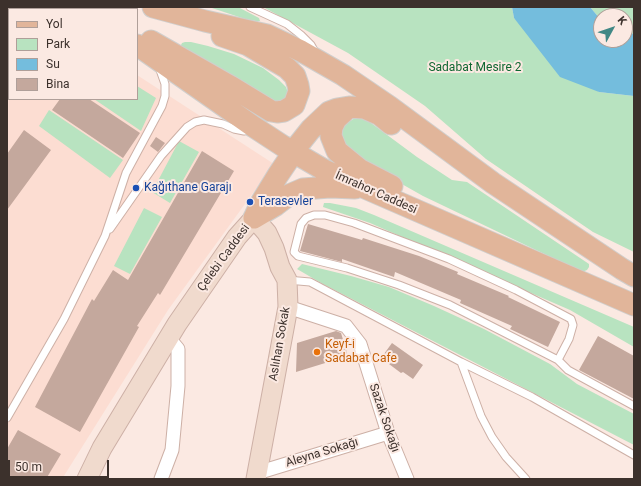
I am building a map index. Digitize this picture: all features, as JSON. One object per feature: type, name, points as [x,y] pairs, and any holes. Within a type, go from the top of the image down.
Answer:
[{"type":"main road","points":[[155,8],[205,21],[267,34],[321,62],[390,107],[493,183],[634,276]]},
{"type":"main road","points":[[138,36],[149,40],[177,55],[271,111],[284,111],[294,105],[299,91],[298,85],[295,76],[287,68],[248,45],[208,31],[155,8]]},
{"type":"main road","name":"İmrahor Caddesi","points":[[138,46],[254,127],[326,170],[366,189],[634,305]]},
{"type":"main road","points":[[254,218],[262,201],[278,175],[305,136],[329,112],[337,109],[349,107],[364,108],[372,111],[427,145],[444,148]]},
{"type":"main road","points":[[349,107],[336,119],[332,127],[331,136],[337,151],[359,169],[411,197],[451,225]]},
{"type":"main road","points":[[254,218],[276,205],[288,195],[303,189],[330,187],[366,189]]},
{"type":"street","name":"Aslıhan Sokak","points":[[254,218],[267,233],[280,267],[287,280],[288,307],[257,476]]},
{"type":"street","name":"Çelebi Caddesi","points":[[96,479],[170,341],[176,324],[237,237],[254,218]]},
{"type":"street","name":"Sazak Sokağı","points":[[288,307],[346,326],[360,344],[388,433],[407,479]]},
{"type":"street","name":"Çelebi Caddesi","points":[[87,479],[102,448],[170,341]]},
{"type":"street","points":[[161,479],[172,450],[178,386],[178,349],[170,341]]},
{"type":"street","name":"Aleyna Sokağı","points":[[257,476],[388,433]]},
{"type":"lane","points":[[250,7],[287,24],[311,45],[321,62]]},
{"type":"lane","points":[[7,418],[64,319],[105,236],[126,174],[162,106],[165,96],[165,84],[155,58]]},
{"type":"lane","points":[[105,236],[161,156],[187,127],[195,122],[204,120],[244,131],[254,127]]},
{"type":"lane","points":[[558,360],[569,339],[573,325],[571,319],[516,290],[449,259],[354,223],[324,214],[306,218],[301,224],[294,252],[298,256],[347,268],[450,304],[558,360],[568,370],[634,406]]},
{"type":"lane","points":[[287,280],[310,282],[461,362],[532,397],[634,455]]},
{"type":"lane","points":[[461,362],[481,416],[492,436],[506,457],[526,479]]},
{"type":"shaded area","points":[[8,56],[8,100],[138,100],[138,76],[274,164],[168,310],[62,479],[7,479]]},
{"type":"green space","points":[[209,7],[238,7],[259,18],[260,21],[245,19]]},
{"type":"green space","name":"Sadabat Mesire 2","points":[[263,7],[512,7],[514,18],[599,92],[634,96],[634,252],[593,232],[486,159],[425,106],[348,53]]},
{"type":"green space","points":[[590,7],[634,7],[634,34],[633,8],[593,8],[593,11]]},
{"type":"green space","points":[[185,42],[208,46],[234,54],[263,68],[286,87],[288,93],[287,99],[281,105],[179,49],[182,43]]},
{"type":"green space","points":[[138,87],[156,98],[141,131],[95,100],[138,100]]},
{"type":"green space","points":[[49,110],[123,160],[110,178],[39,126]]},
{"type":"green space","points":[[355,118],[363,118],[371,123],[417,157],[452,180],[467,182],[589,264],[589,267],[587,270],[582,272],[423,196],[347,153],[340,131],[344,125]]},
{"type":"green space","points":[[179,141],[199,152],[170,203],[152,192]]},
{"type":"green space","points":[[324,203],[356,208],[374,215],[634,327],[634,347],[570,310],[370,223],[323,207]]},
{"type":"green space","points":[[144,208],[162,217],[130,274],[114,266]]},
{"type":"green space","points":[[302,264],[389,287],[484,329],[550,364],[577,384],[634,414],[634,445],[321,283],[297,269]]},
{"type":"water","points":[[512,7],[590,7],[593,11],[593,48],[633,48],[634,34],[634,96],[599,92],[560,77],[514,18]]},
{"type":"building","points":[[59,100],[90,100],[140,133],[123,158],[52,110]]},
{"type":"building","points":[[24,130],[51,150],[7,210],[7,154]]},
{"type":"building","points":[[156,137],[165,143],[158,152],[150,146]]},
{"type":"building","points":[[202,151],[234,171],[160,295],[158,293],[137,326],[139,327],[80,432],[35,407],[92,299],[94,301],[113,270],[128,280]]},
{"type":"building","points":[[308,224],[362,240],[363,238],[419,256],[458,272],[457,274],[509,296],[508,297],[560,322],[548,347],[510,329],[512,326],[460,303],[461,300],[395,272],[394,277],[342,259],[342,262],[300,251]]},
{"type":"building","points":[[336,331],[341,333],[348,356],[296,372],[297,343]]},
{"type":"building","points":[[598,336],[634,356],[634,399],[579,370]]},
{"type":"building","points":[[392,343],[423,365],[413,379],[403,372],[401,373],[381,358]]},
{"type":"building","points":[[18,430],[61,454],[46,479],[7,479],[7,449]]},
{"type":"place","name":"Kağıthane Garajı","points":[[136,188]]},
{"type":"place","name":"Terasevler","points":[[250,202]]},
{"type":"place","name":"Keyf-i Sadabat Cafe","points":[[317,352]]}]
